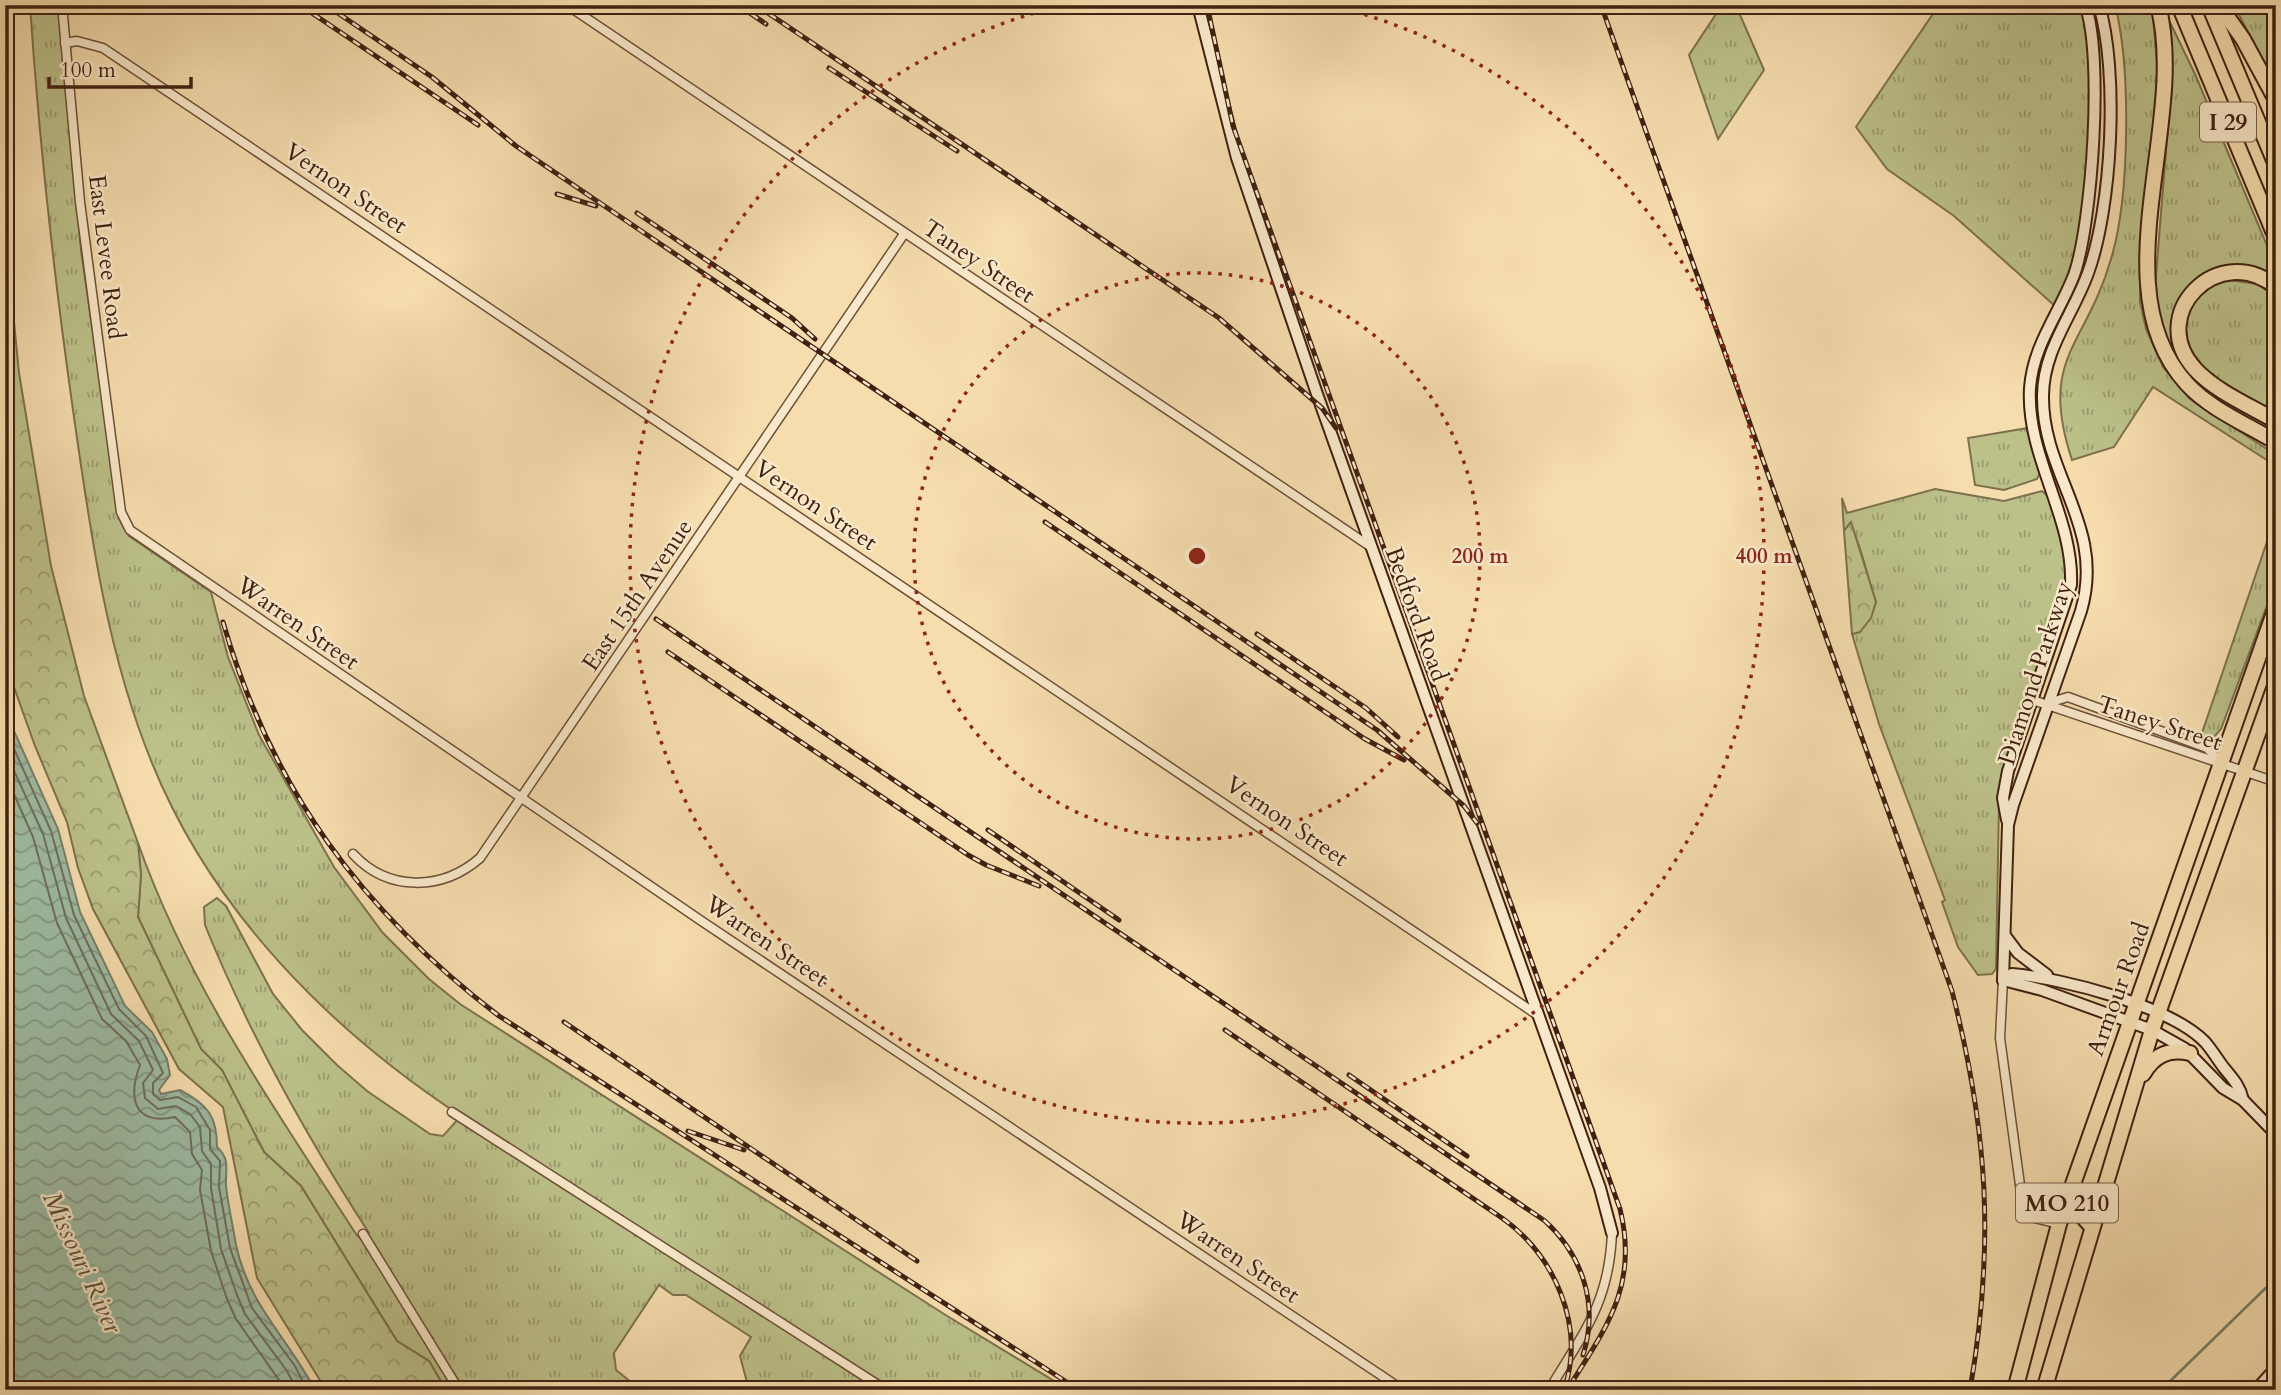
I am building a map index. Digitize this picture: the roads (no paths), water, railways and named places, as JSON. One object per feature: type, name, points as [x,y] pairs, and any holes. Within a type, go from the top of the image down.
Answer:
[{"type":"highway","points":[[2158,5],[2162,23],[2163,98],[2146,274],[2154,326],[2167,357],[2187,384],[2202,398],[2276,442]]},
{"type":"highway","name":"I 29","points":[[2179,5],[2276,238]]},
{"type":"highway","name":"I 29","points":[[2209,5],[2276,165]]},
{"type":"highway","points":[[2219,5],[2243,39],[2276,100]]},
{"type":"highway","points":[[2276,287],[2250,273],[2211,277],[2187,300],[2178,327],[2182,348],[2194,369],[2276,421]]},
{"type":"highway","name":"Armour Road","points":[[2015,1390],[2059,1224],[2276,607]]},
{"type":"highway","name":"Armour Road","points":[[2043,1390],[2152,1030],[2244,770],[2269,711],[2274,687]]},
{"type":"highway","points":[[2133,1090],[2152,1061],[2173,1051],[2190,1053]]},
{"type":"highway","points":[[2073,1186],[2077,1210],[2091,1226]]},
{"type":"street","name":"East Levee Road","points":[[62,5],[80,202],[121,512]]},
{"type":"street","name":"Taney Street","points":[[567,5],[1371,547]]},
{"type":"street","name":"Bedford Road","points":[[1198,5],[1237,158],[1371,547],[1540,1016],[1600,1188],[1612,1233]]},
{"type":"street","name":"Diamond Parkway","points":[[2059,1224],[2031,1217],[2023,1207],[2000,1038],[2006,937],[2008,825],[2003,798],[2005,781],[2071,585],[2070,558],[2039,454],[2029,410],[2040,341],[2074,274],[2088,214],[2094,59],[2085,5]]},
{"type":"street","name":"Diamond Parkway","points":[[2008,825],[2081,611],[2088,580],[2085,541],[2053,449],[2042,395],[2050,355],[2088,272],[2104,208],[2109,156],[2108,66],[2099,5]]},
{"type":"street","name":"Vernon Street","points":[[65,43],[77,41],[103,48],[1540,1016]]},
{"type":"street","name":"East 15th Avenue","points":[[353,854],[368,868],[392,879],[421,883],[450,878],[480,858],[904,234]]},
{"type":"street","name":"Warren Street","points":[[121,512],[130,530],[521,798],[1403,1390]]},
{"type":"street","points":[[2048,703],[2068,697],[2207,748],[2221,763]]},
{"type":"street","name":"Taney Street","points":[[2033,700],[2276,782]]},
{"type":"street","points":[[2006,937],[2034,968],[2058,981]]},
{"type":"street","points":[[2003,980],[2012,974],[2058,981],[2136,1004],[2159,1014],[2204,1041],[2240,1087],[2243,1100]]},
{"type":"street","points":[[2003,980],[2042,990],[2131,1020],[2152,1030],[2190,1053],[2223,1088],[2243,1100],[2276,1134]]},
{"type":"street","points":[[452,1112],[886,1390]]},
{"type":"street","points":[[1549,1390],[1602,1298],[1611,1258],[1612,1233]]},
{"type":"street","points":[[363,1234],[459,1390]]},
{"type":"street","points":[[2256,1390],[2276,1368]]},
{"type":"water","name":"Missouri River","points":[[5,711],[58,829],[80,912],[125,1006],[152,1032],[167,1059],[170,1075],[159,1090],[161,1094],[180,1090],[204,1106],[213,1119],[217,1147],[226,1161],[228,1201],[242,1267],[260,1304],[315,1390],[5,1390]]},
{"type":"waterway","points":[[2161,1390],[2276,1278]]},
{"type":"railway","points":[[300,5],[478,125]]},
{"type":"railway","points":[[326,5],[432,77],[516,146],[1377,730],[1464,806],[1477,823]]},
{"type":"railway","points":[[738,5],[766,24]]},
{"type":"railway","points":[[756,5],[1219,318],[1322,408],[1336,428]]},
{"type":"railway","points":[[1207,5],[1233,126],[1620,1209],[1625,1236],[1622,1284],[1606,1326],[1567,1390]]},
{"type":"railway","points":[[1601,5],[1952,991],[1974,1092],[1984,1189],[1983,1286],[1970,1390]]},
{"type":"railway","points":[[829,68],[957,151]]},
{"type":"railway","points":[[557,194],[596,206]]},
{"type":"railway","points":[[637,213],[792,318],[815,339]]},
{"type":"railway","points":[[1045,522],[1365,739],[1404,760]]},
{"type":"railway","points":[[656,619],[1545,1221],[1569,1250],[1584,1282],[1589,1318],[1583,1355]]},
{"type":"railway","points":[[223,622],[243,683],[267,739],[296,793],[328,843],[365,890],[405,934],[450,976],[499,1016],[1079,1390]]},
{"type":"railway","points":[[1257,634],[1366,708],[1398,737]]},
{"type":"railway","points":[[668,652],[968,855],[1039,886]]},
{"type":"railway","points":[[988,830],[1119,920]]},
{"type":"railway","points":[[564,1022],[917,1261]]},
{"type":"railway","points":[[1225,1030],[1502,1218],[1520,1233],[1537,1251],[1550,1271],[1568,1316],[1570,1363],[1565,1387]]},
{"type":"railway","points":[[1349,1075],[1467,1156]]},
{"type":"railway","points":[[688,1131],[744,1150]]}]
